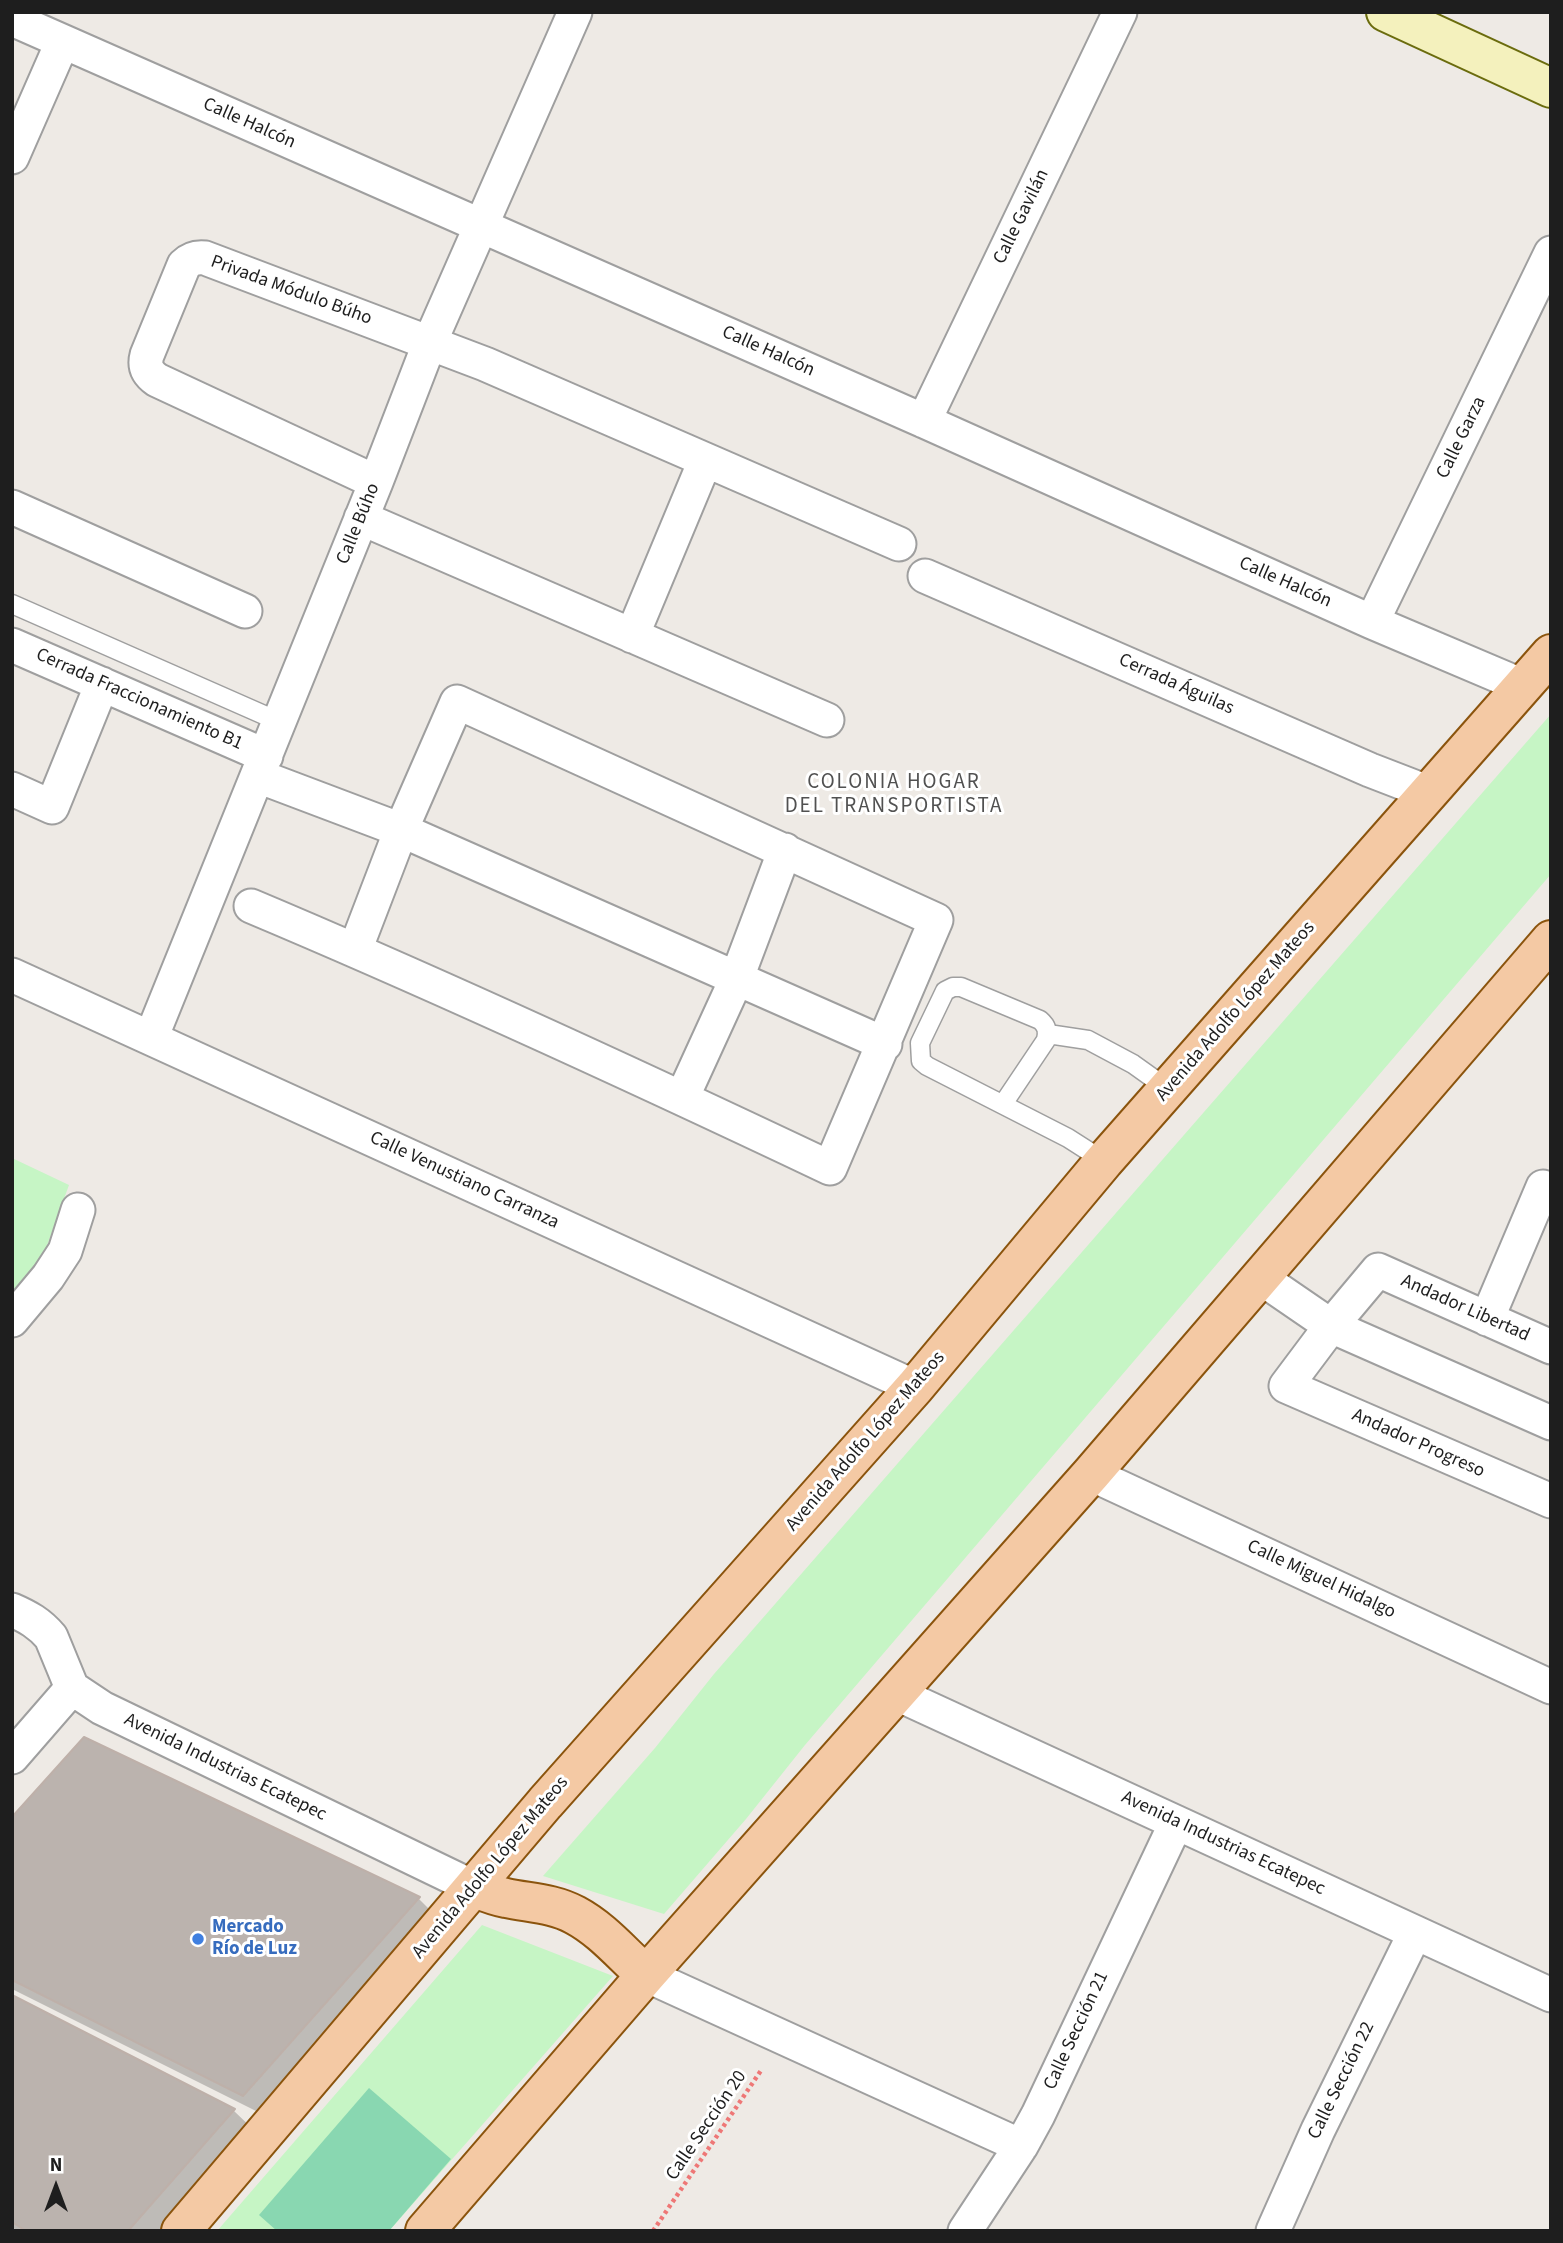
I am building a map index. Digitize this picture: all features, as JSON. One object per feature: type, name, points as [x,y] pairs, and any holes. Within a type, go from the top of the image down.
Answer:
[{"type":"main road","name":"Avenida Adolfo López Mateos","points":[[181,2231],[545,1803],[915,1387],[1104,1161],[1551,654]]},
{"type":"main road","points":[[425,2231],[646,1975],[1091,1475],[1551,940]]},
{"type":"main road","points":[[475,1888],[504,1898],[546,1904],[573,1914],[613,1942],[626,1958],[646,1975]]},
{"type":"street","name":"Calle Búho","points":[[151,1038],[280,722],[430,341],[575,12]]},
{"type":"street","name":"Calle Gavilán","points":[[924,421],[1120,12]]},
{"type":"street","points":[[1408,17],[1551,88]]},
{"type":"street","name":"Calle Halcón","points":[[22,19],[62,43],[924,421],[1372,622],[1523,686]]},
{"type":"street","points":[[12,157],[62,43]]},
{"type":"street","name":"Calle Garza","points":[[1372,622],[1551,253]]},
{"type":"street","name":"Privada Módulo Búho","points":[[376,482],[157,380],[147,369],[147,355],[188,261],[205,258],[430,341],[899,544]]},
{"type":"street","points":[[632,636],[705,461]]},
{"type":"street","points":[[12,506],[245,611]]},
{"type":"street","points":[[361,518],[827,720]]},
{"type":"street","name":"Cerrada Águilas","points":[[925,576],[1370,770],[1427,792]]},
{"type":"street","name":"Cerrada Fraccionamiento B1","points":[[12,645],[102,684],[262,766],[401,830],[885,1044]]},
{"type":"street","points":[[12,789],[52,807],[102,684]]},
{"type":"street","points":[[251,906],[355,950],[830,1168],[936,919],[457,702],[401,830],[355,950]]},
{"type":"street","points":[[682,1098],[736,980],[785,850]]},
{"type":"street","name":"Calle Venustiano Carranza","points":[[12,975],[915,1387]]},
{"type":"street","points":[[1487,1319],[1543,1186],[1551,1190]]},
{"type":"street","points":[[12,1320],[48,1277],[65,1251],[78,1210]]},
{"type":"street","name":"Andador Libertad","points":[[1331,1326],[1378,1270],[1551,1347]]},
{"type":"street","points":[[1261,1278],[1331,1326],[1551,1423]]},
{"type":"street","name":"Andador Progreso","points":[[1331,1326],[1286,1386],[1551,1502]]},
{"type":"street","name":"Calle Miguel Hidalgo","points":[[1091,1475],[1551,1687]]},
{"type":"street","points":[[12,1609],[33,1619],[51,1637],[72,1688],[12,1757]]},
{"type":"street","name":"Avenida Industrias Ecatepec","points":[[72,1688],[102,1708],[475,1888]]},
{"type":"street","name":"Avenida Industrias Ecatepec","points":[[895,1693],[1551,1995]]},
{"type":"street","name":"Calle Sección 21","points":[[965,2231],[1021,2146],[1176,1822]]},
{"type":"street","name":"Calle Sección 22","points":[[1273,2231],[1318,2130],[1415,1933]]},
{"type":"street","points":[[646,1975],[1021,2146]]},
{"type":"lane","points":[[12,604],[280,722]]},
{"type":"lane","points":[[1003,1104],[1046,1040],[1048,1034],[1045,1024],[961,987],[953,987],[945,991],[920,1043],[921,1061],[1003,1104],[1068,1138],[1104,1161]]},
{"type":"lane","points":[[1048,1034],[1088,1040],[1133,1064],[1168,1089]]},
{"type":"path","name":"Calle Sección 20","points":[[653,2231],[783,2036]]},
{"type":"green space","points":[[1551,714],[1551,874],[805,1745],[746,1819],[664,1914],[543,1876],[655,1748],[714,1674]]},
{"type":"green space","points":[[12,1158],[69,1185],[44,1254],[12,1292]]},
{"type":"green space","points":[[482,1925],[613,1976],[389,2231],[217,2231]]},
{"type":"green space","points":[[369,2088],[451,2159],[389,2231],[277,2231],[259,2215]]},
{"type":"building","name":"Mercado Río de Luz","points":[[84,1737],[420,1897],[243,2096],[12,1980],[12,1817]]},
{"type":"building","points":[[12,1995],[235,2109],[128,2231],[26,2231],[12,2222]]},
{"type":"place","name":"Mercado Río de Luz","points":[[198,1939]]},
{"type":"district","name":"COLONIA HOGAR DEL TRANSPORTISTA","points":[[894,795]]}]
